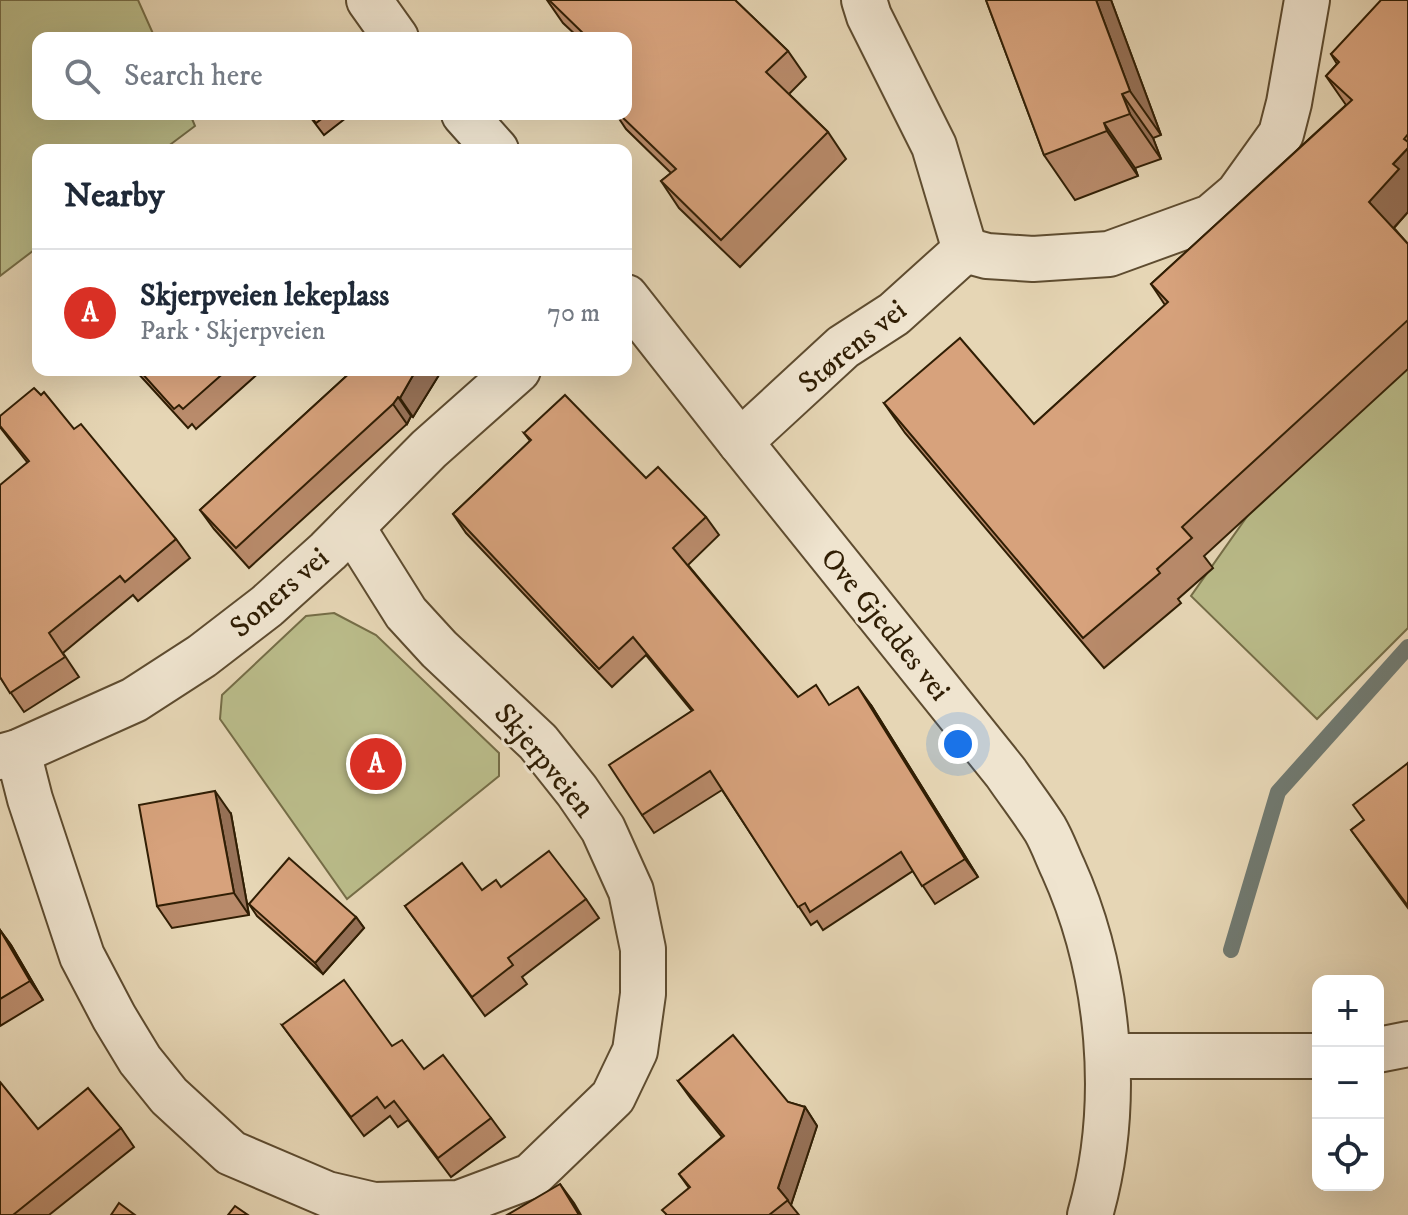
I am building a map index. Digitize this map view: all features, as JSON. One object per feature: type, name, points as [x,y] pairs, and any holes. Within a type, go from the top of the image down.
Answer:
[{"type":"street","points":[[369,0],[392,32]]},
{"type":"street","points":[[864,0],[869,16],[934,146],[965,250],[987,256],[1033,259],[1109,254],[1211,217],[1238,194],[1281,134],[1307,0]]},
{"type":"street","points":[[469,120],[491,144]]},
{"type":"street","name":"Størens vei","points":[[740,442],[843,347],[894,314],[965,250]]},
{"type":"street","name":"Ove Gjeddes vei","points":[[632,305],[1006,773],[1046,831],[1079,903],[1096,972],[1108,1056],[1105,1122],[1090,1215]]},
{"type":"street","name":"Soners vei","points":[[9,755],[134,700],[202,656],[267,606],[352,527],[429,449],[511,376]]},
{"type":"street","name":"Skjerpveien","points":[[9,755],[30,799],[82,956],[140,1060],[169,1096],[231,1153],[327,1194],[374,1205],[459,1203],[531,1176],[613,1097],[635,1051],[643,994],[643,949],[631,891],[603,829],[577,791],[538,742],[439,649],[406,613],[352,527]]},
{"type":"street","points":[[1384,1049],[1408,1044]]},
{"type":"street","points":[[1108,1056],[1312,1056]]},
{"type":"green space","points":[[0,0],[138,0],[152,32],[32,32],[32,120],[192,120],[195,126],[171,144],[32,144],[32,252],[0,276]]},
{"type":"green space","points":[[1408,288],[1408,628],[1317,719],[1191,596]]},
{"type":"green space","points":[[334,613],[376,635],[499,753],[499,776],[347,899],[220,719],[222,695],[306,616]]},
{"type":"building","points":[[549,0],[735,0],[788,51],[766,72],[828,132],[721,240],[661,181],[676,169],[625,120],[632,120],[632,32],[582,32]]},
{"type":"building","points":[[986,0],[1096,0],[1130,91],[1122,94],[1130,114],[1104,123],[1107,131],[1044,155]]},
{"type":"building","points":[[1381,0],[1408,0],[1408,134],[1404,139],[1408,142],[1408,148],[1393,164],[1399,169],[1369,202],[1408,244],[1408,320],[1182,527],[1192,538],[1157,569],[1160,573],[1083,638],[884,403],[960,338],[1034,424],[1168,302],[1151,284],[1352,100],[1326,76],[1339,62],[1331,54]]},
{"type":"building","points":[[144,376],[220,376],[183,409],[179,405],[174,409]]},
{"type":"building","points":[[346,376],[413,376],[400,398],[236,548],[200,510]]},
{"type":"building","points":[[34,388],[41,395],[44,392],[74,429],[81,424],[176,539],[125,582],[120,576],[49,633],[65,657],[10,693],[0,677],[0,485],[29,461],[0,426],[0,416]]},
{"type":"building","points":[[565,395],[646,478],[658,467],[706,517],[673,548],[798,697],[816,685],[829,705],[858,687],[965,859],[922,886],[901,852],[810,912],[805,903],[798,907],[710,771],[642,815],[609,765],[693,710],[633,637],[599,669],[453,514],[531,440],[524,433]]},
{"type":"building","points":[[1408,763],[1408,906],[1351,830],[1364,820],[1353,805]]},
{"type":"building","points":[[215,791],[234,893],[157,906],[139,805]]},
{"type":"building","points":[[549,851],[586,899],[508,958],[513,965],[472,997],[405,906],[462,863],[482,890],[496,880],[501,887]]},
{"type":"building","points":[[289,858],[356,917],[315,963],[249,904]]},
{"type":"building","points":[[0,930],[30,981],[0,999]]},
{"type":"building","points":[[344,980],[392,1046],[402,1040],[424,1069],[443,1055],[491,1118],[438,1158],[394,1101],[385,1108],[377,1097],[351,1117],[282,1025]]},
{"type":"building","points":[[733,1035],[788,1102],[805,1107],[778,1188],[788,1200],[769,1215],[667,1215],[662,1210],[690,1187],[679,1174],[724,1136],[678,1081]]},
{"type":"building","points":[[0,1082],[38,1129],[88,1088],[121,1128],[13,1215],[0,1215]]},
{"type":"building","points":[[560,1184],[579,1215],[507,1215]]},
{"type":"building","points":[[119,1203],[135,1215],[111,1215]]},
{"type":"building","points":[[235,1206],[248,1215],[228,1215]]},
{"type":"waterway","points":[[1231,950],[1278,792],[1408,647]]},
{"type":"place","name":"Skjerpveien lekeplass","points":[[376,764]]}]
